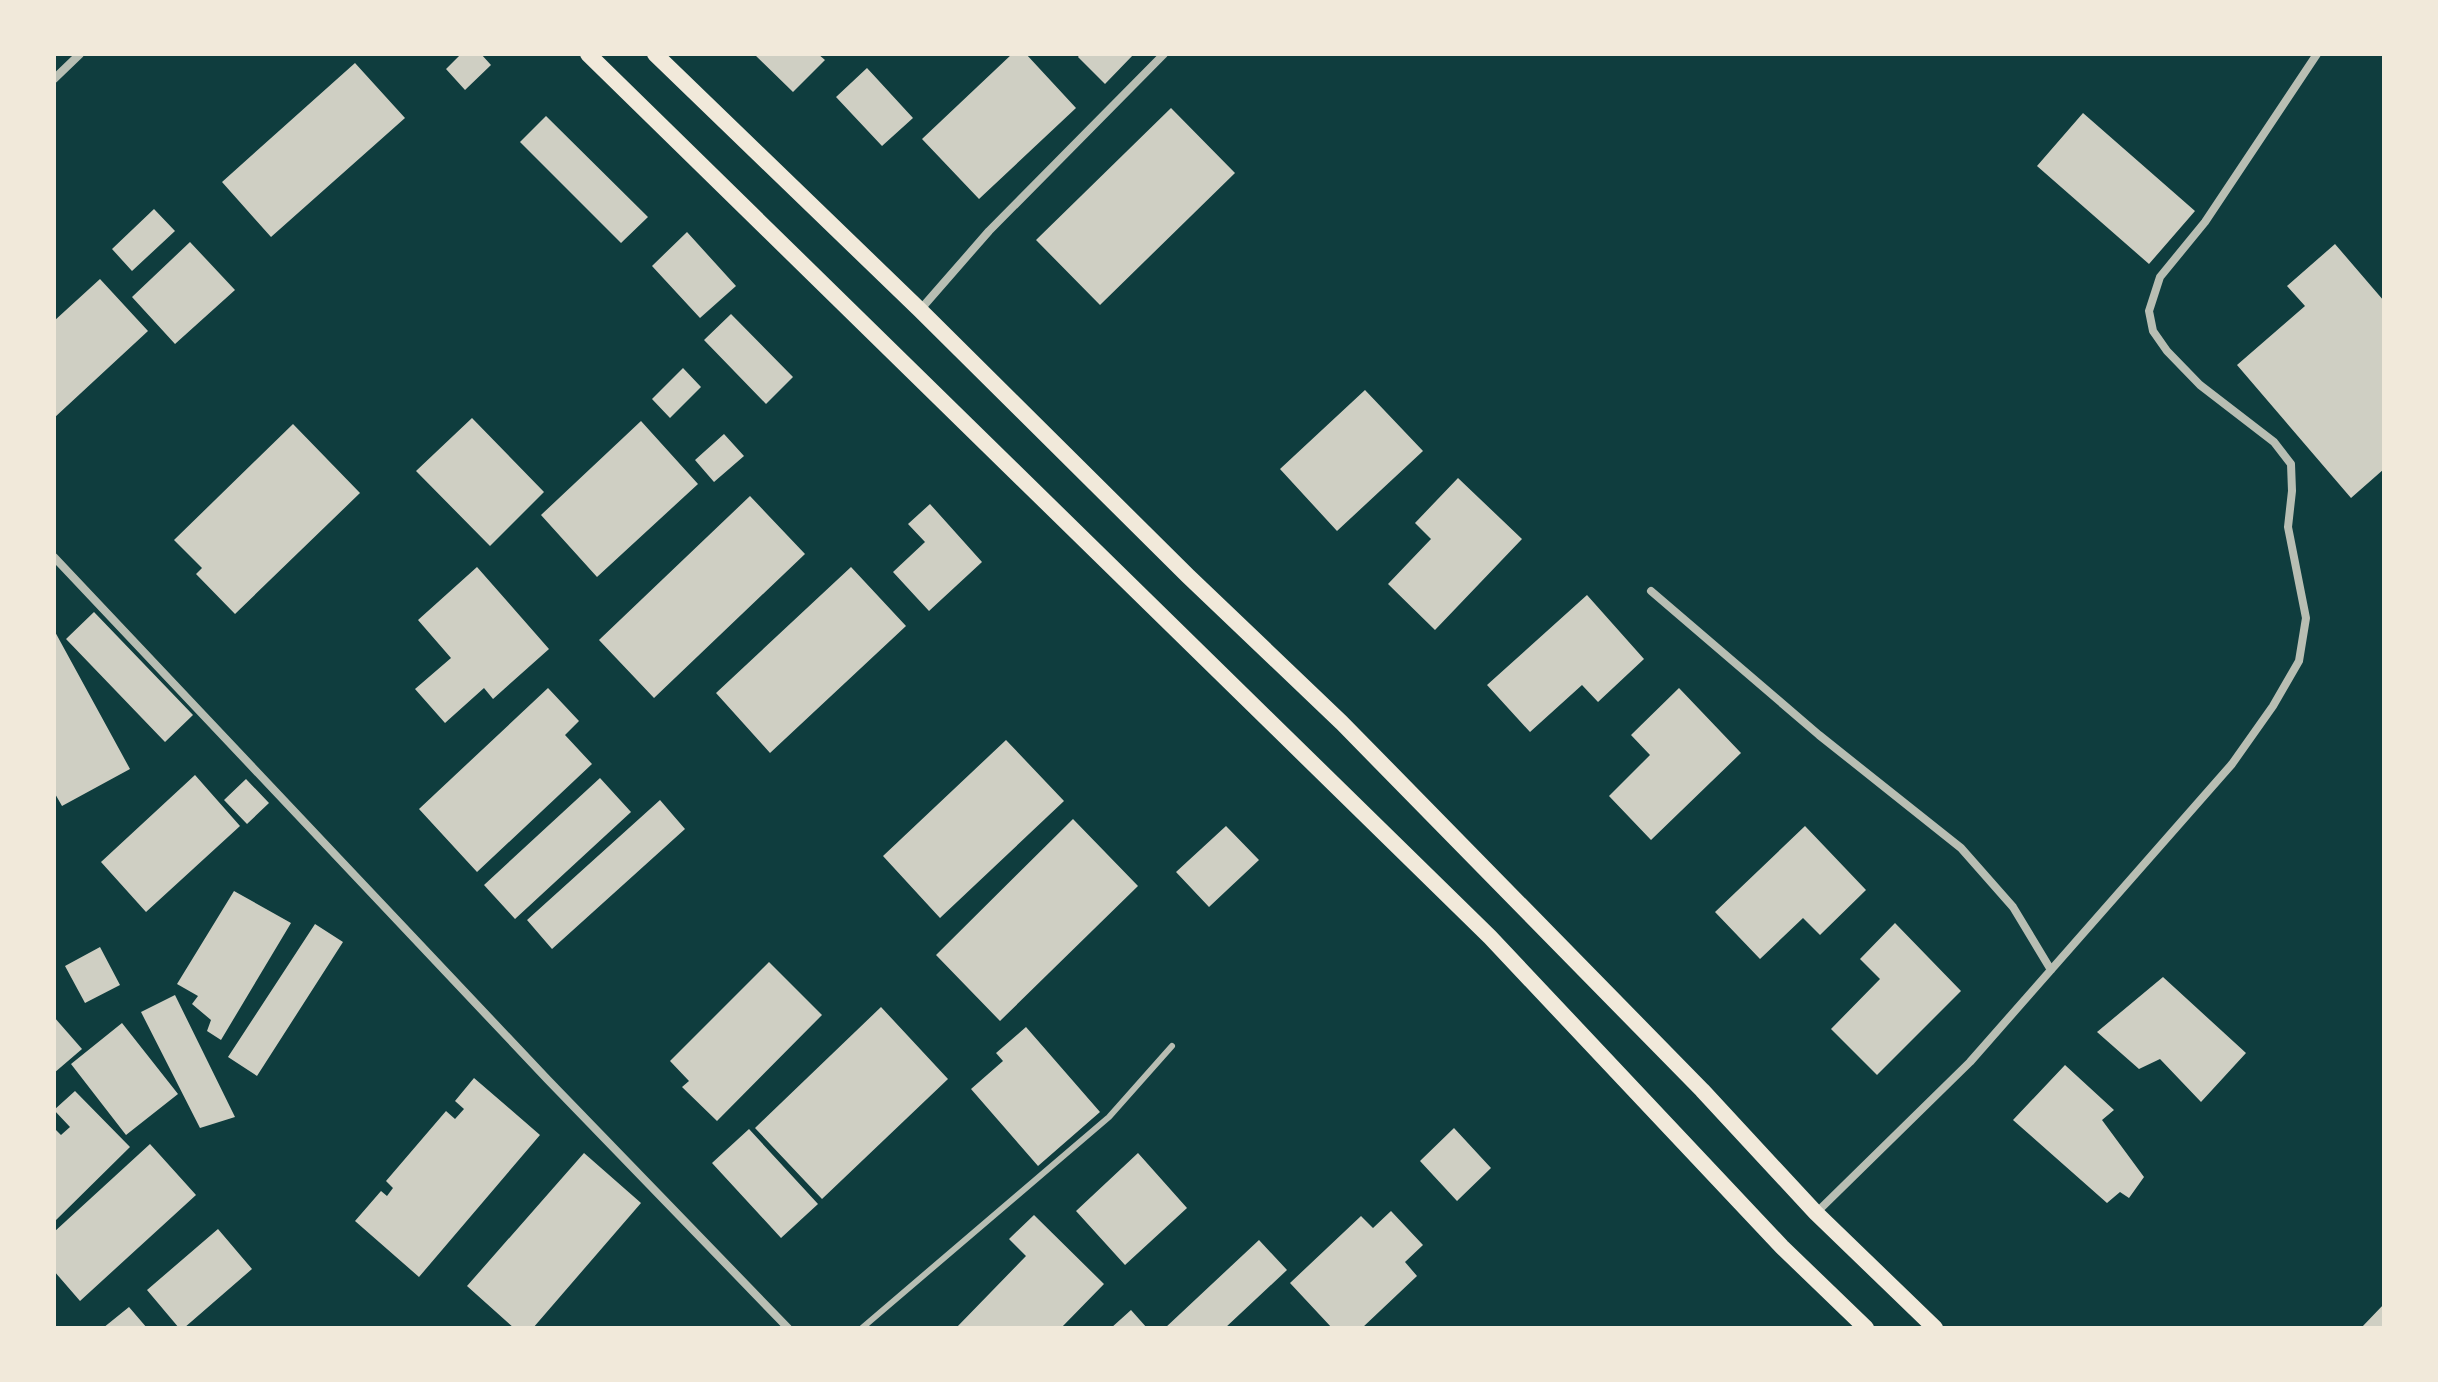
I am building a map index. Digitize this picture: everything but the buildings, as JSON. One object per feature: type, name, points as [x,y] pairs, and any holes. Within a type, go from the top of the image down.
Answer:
[{"type":"main road","points":[[588,54],[1479,926],[1782,1247],[1866,1328]]},
{"type":"main road","points":[[655,54],[1342,723],[1702,1090],[1816,1213],[1935,1328]]},
{"type":"street","points":[[54,79],[80,54]]},
{"type":"street","points":[[920,310],[989,231],[1164,54]]},
{"type":"street","points":[[1816,1213],[1970,1062],[2232,764],[2273,706],[2299,661],[2306,618],[2288,527],[2291,464],[2274,442],[2200,385],[2167,351],[2153,331],[2149,311],[2160,277],[2205,222],[2317,54]]},
{"type":"street","points":[[54,557],[548,1080],[788,1328]]},
{"type":"street","points":[[1651,591],[1819,735],[1961,848],[2013,907],[2051,970]]},
{"type":"lane","points":[[862,1328],[1109,1117],[1172,1046]]}]
